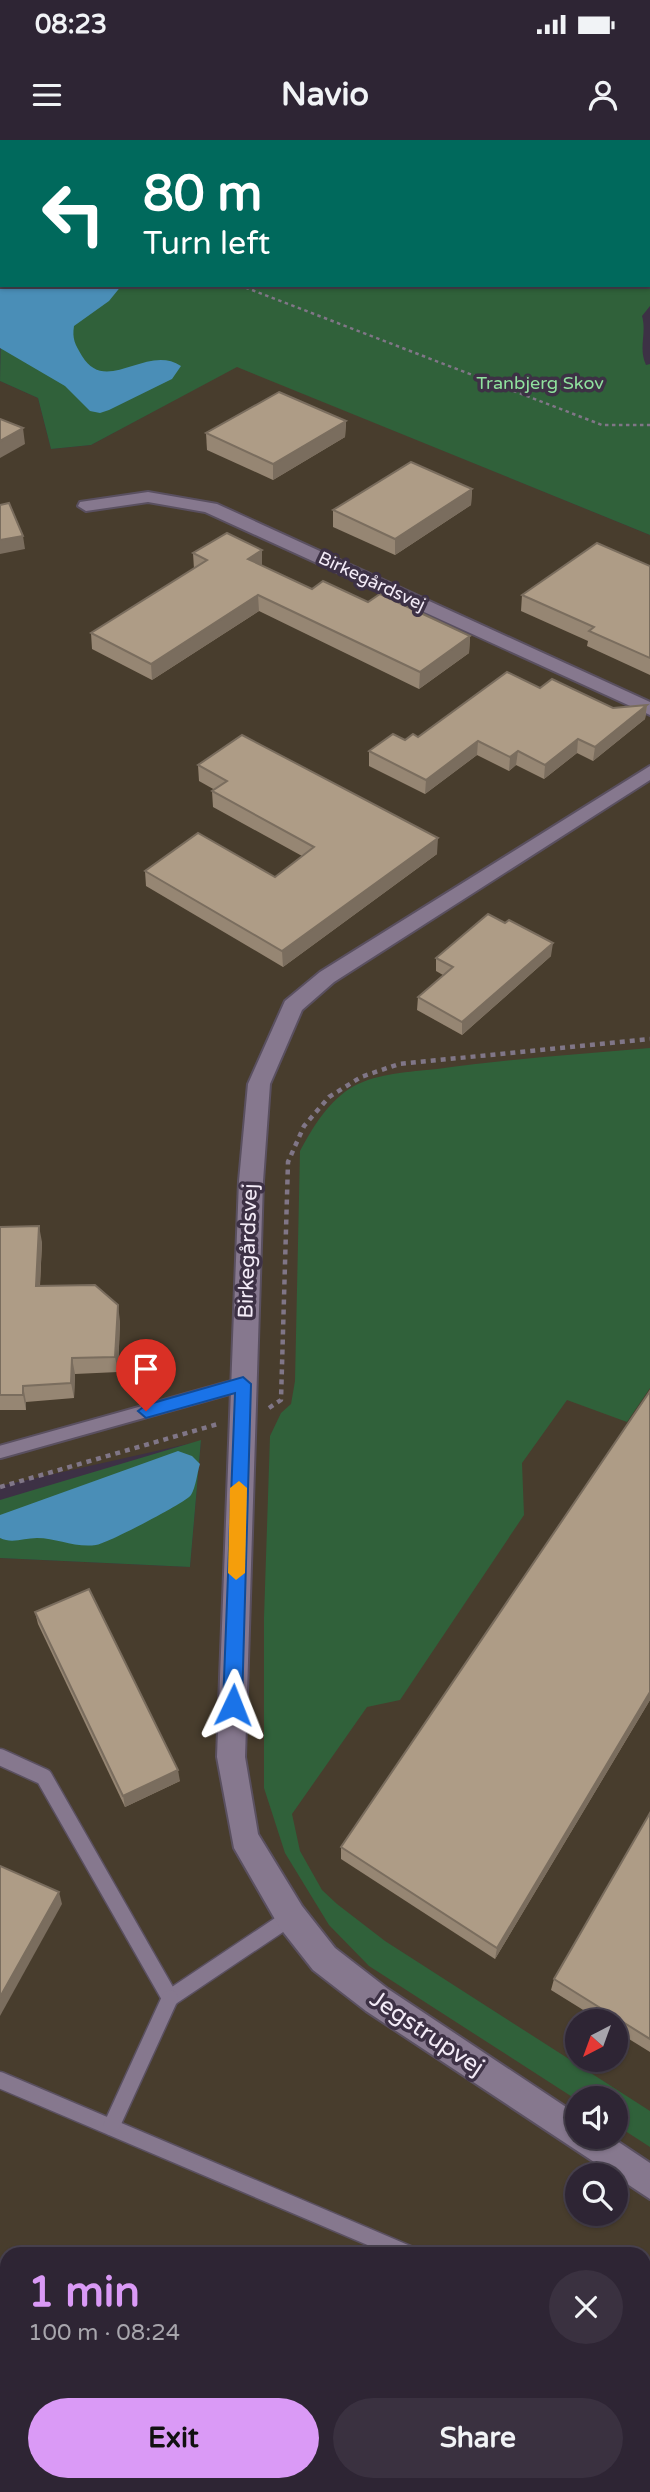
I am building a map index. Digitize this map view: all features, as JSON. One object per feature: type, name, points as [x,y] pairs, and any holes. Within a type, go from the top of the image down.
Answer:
[{"type":"street","name":"Birkegårdsvej","points":[[86,506],[121,497],[152,495],[211,508],[650,709]]},
{"type":"street","name":"Birkegårdsvej","points":[[290,1917],[244,1838],[231,1757],[241,1417],[251,1181],[259,1084],[293,1006],[327,977],[650,772]]},
{"type":"street","name":"Jegstrupvej","points":[[290,1917],[324,1959],[377,2000],[565,2125]]},
{"type":"street","points":[[600,2149],[650,2182]]},
{"type":"lane","points":[[0,1452],[243,1384]]},
{"type":"lane","points":[[0,1757],[44,1777],[170,1998]]},
{"type":"lane","points":[[111,2127],[170,1998],[290,1917]]},
{"type":"lane","points":[[0,2080],[393,2247]]},
{"type":"path","points":[[244,287],[602,425],[650,425]]},
{"type":"path","points":[[0,1487],[277,1405],[281,1400],[288,1162],[300,1130],[325,1100],[359,1076],[399,1064],[650,1038]]},
{"type":"shaded area","points":[[237,366],[650,535],[650,2247],[0,2247],[0,1558],[190,1567],[201,1441],[0,1486],[0,381],[38,398],[51,449],[91,445]]},
{"type":"green space","name":"Tranbjerg Skov","points":[[2,287],[650,287],[650,306],[642,316],[644,359],[646,365],[650,364],[650,535],[237,367],[91,445],[51,449],[38,398],[0,381]]},
{"type":"green space","points":[[650,1048],[650,1388],[627,1422],[567,1400],[522,1463],[524,1515],[400,1700],[367,1707],[292,1814],[300,1851],[322,1890],[337,1904],[385,1941],[565,2056],[565,2072],[589,2072],[611,2086],[565,2086],[565,2092],[369,1966],[329,1925],[285,1853],[264,1788],[264,1618],[270,1436],[281,1413],[291,1404],[295,1381],[300,1151],[329,1106],[354,1086],[405,1072]]},
{"type":"green space","points":[[201,1440],[190,1567],[0,1558],[0,1500]]},
{"type":"green space","points":[[628,2097],[650,2111],[650,2147],[628,2133]]},
{"type":"water","points":[[120,287],[109,301],[74,326],[73,334],[82,356],[92,367],[103,371],[115,371],[155,360],[181,366],[172,379],[109,410],[100,413],[90,411],[65,386],[0,348],[0,289]]},
{"type":"water","points":[[178,1451],[192,1456],[200,1464],[191,1495],[129,1531],[103,1543],[88,1546],[44,1538],[14,1541],[0,1538],[0,1515]]},
{"type":"building","points":[[279,392],[346,421],[273,464],[206,433]]},
{"type":"building","points":[[0,419],[23,428],[0,441]]},
{"type":"building","points":[[411,462],[472,489],[395,539],[333,510]]},
{"type":"building","points":[[9,503],[23,536],[0,540],[0,505]]},
{"type":"building","points":[[227,533],[262,550],[248,559],[312,589],[323,581],[368,602],[380,594],[470,636],[420,672],[258,595],[151,664],[91,633],[207,560],[193,553]]},
{"type":"building","points":[[597,543],[650,566],[650,658],[589,631],[594,627],[522,595]]},
{"type":"building","points":[[507,672],[540,688],[552,679],[613,708],[647,705],[595,747],[578,739],[545,765],[518,751],[510,757],[478,741],[426,780],[369,751],[393,734],[405,740],[413,734],[418,737]]},
{"type":"building","points":[[242,735],[438,838],[282,951],[145,871],[198,833],[275,877],[314,847],[212,791],[227,781],[198,765]]},
{"type":"building","points":[[488,914],[505,923],[509,920],[553,943],[462,1022],[418,997],[453,967],[436,958]]},
{"type":"building","points":[[39,1226],[36,1286],[95,1285],[118,1305],[115,1357],[72,1358],[71,1383],[23,1386],[23,1395],[0,1395],[0,1227]]},
{"type":"building","points":[[650,1391],[650,1692],[497,1948],[341,1847]]},
{"type":"building","points":[[89,1589],[178,1770],[123,1796],[35,1612]]},
{"type":"building","points":[[650,1813],[650,2039],[628,2025],[628,2009],[602,2009],[554,1979]]},
{"type":"building","points":[[0,1866],[59,1892],[0,1997]]},
{"type":"slow traffic","points":[[236,1573],[239,1488]]},
{"type":"route","points":[[146,1411],[243,1384],[233,1705]]}]
